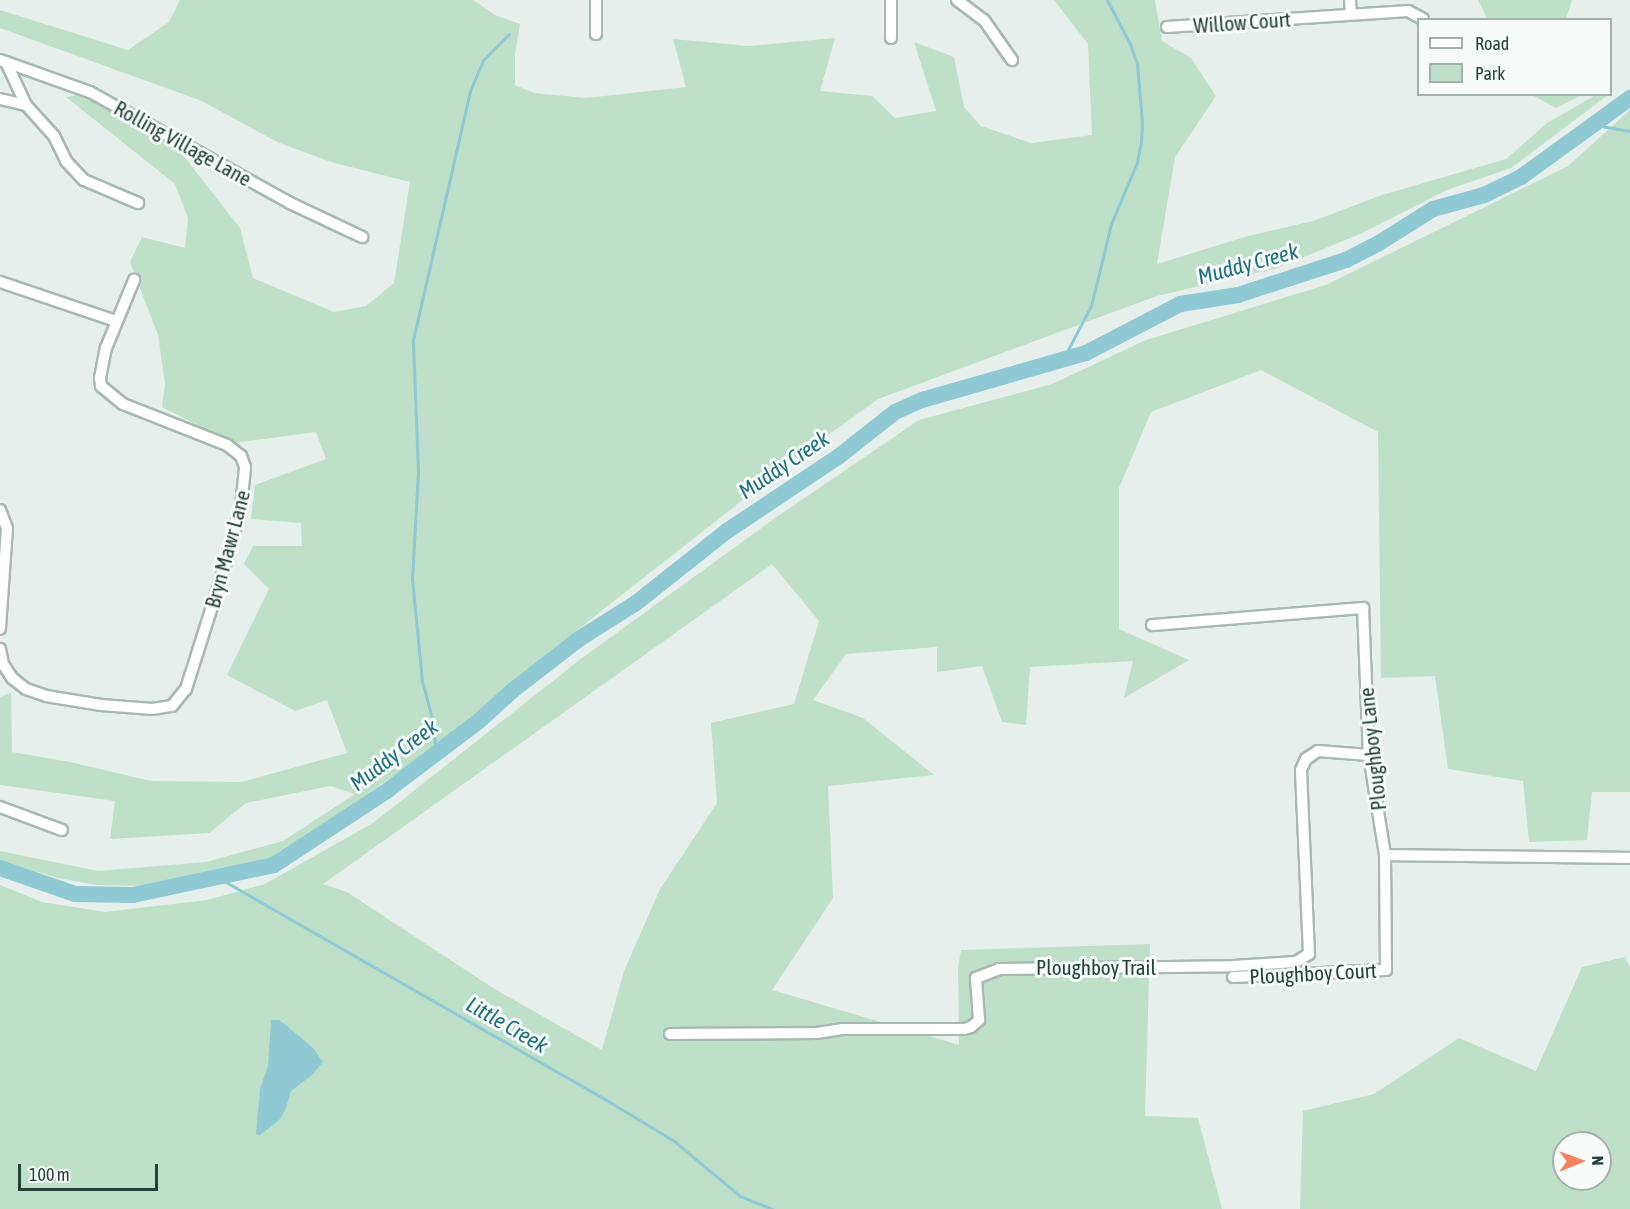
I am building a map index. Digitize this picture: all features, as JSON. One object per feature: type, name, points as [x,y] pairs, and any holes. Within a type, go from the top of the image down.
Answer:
[{"type":"street","points":[[596,0],[596,34]]},
{"type":"street","points":[[891,0],[891,39]]},
{"type":"street","points":[[957,0],[984,20],[1012,60]]},
{"type":"street","points":[[1350,0],[1351,15]]},
{"type":"street","name":"Willow Court","points":[[1167,27],[1408,11],[1421,18]]},
{"type":"street","points":[[3,61],[26,105],[54,135],[66,161],[84,180],[138,203]]},
{"type":"street","name":"Rolling Village Lane","points":[[3,61],[90,92],[290,203],[362,237]]},
{"type":"street","points":[[0,99],[26,105]]},
{"type":"street","name":"Bryn Mawr Lane","points":[[0,649],[3,663],[12,678],[26,689],[46,696],[101,705],[152,709],[176,704],[186,689],[230,548],[244,488],[245,467],[241,456],[227,445],[143,413],[105,392],[100,378],[116,321],[134,280]]},
{"type":"street","points":[[0,282],[116,321]]},
{"type":"street","points":[[0,510],[7,528],[0,628]]},
{"type":"street","name":"Ploughboy Lane","points":[[1152,625],[1363,608],[1369,755],[1384,855]]},
{"type":"street","name":"Ploughboy Trail","points":[[670,1034],[817,1033],[842,1029],[964,1029],[971,1027],[979,1020],[976,978],[999,969],[1233,966],[1296,962],[1309,954],[1301,770],[1306,759],[1318,751],[1369,755]]},
{"type":"street","points":[[0,807],[62,830]]},
{"type":"street","points":[[1384,855],[1630,858]]},
{"type":"street","name":"Ploughboy Court","points":[[1233,977],[1386,970],[1384,855]]},
{"type":"green space","points":[[180,0],[473,0],[495,15],[520,24],[515,54],[515,85],[534,93],[586,98],[686,87],[673,39],[749,46],[835,38],[820,91],[872,96],[895,118],[936,111],[914,42],[954,57],[964,107],[981,126],[1031,143],[1092,135],[1088,44],[1054,0],[1155,0],[1162,41],[1191,58],[1216,96],[1175,157],[1157,264],[1248,236],[1313,221],[1382,195],[1506,159],[1547,123],[1594,96],[1607,96],[1511,168],[1447,190],[1360,234],[1277,268],[1157,296],[878,399],[795,459],[600,612],[443,741],[274,859],[150,886],[97,885],[58,878],[0,861],[0,851],[98,871],[206,862],[283,841],[355,794],[330,786],[246,803],[209,833],[110,839],[115,801],[0,785],[0,697],[11,693],[12,752],[70,762],[151,781],[241,782],[347,753],[327,700],[295,711],[227,675],[269,589],[244,564],[253,546],[302,546],[301,523],[251,519],[255,485],[326,459],[316,432],[233,443],[162,407],[165,384],[158,335],[130,262],[142,237],[185,248],[188,218],[175,184],[66,97],[77,95],[121,113],[179,150],[240,228],[253,278],[334,312],[366,306],[394,283],[410,182],[331,162],[277,142],[202,101],[0,28],[0,10],[128,50],[169,22]]},
{"type":"green space","points":[[1478,0],[1572,0],[1566,18],[1487,18]]},
{"type":"green space","points":[[1534,96],[1580,96],[1556,108]]},
{"type":"green space","points":[[1630,110],[1630,792],[1592,792],[1587,840],[1529,842],[1523,781],[1448,769],[1435,676],[1381,678],[1378,432],[1261,370],[1151,412],[1119,488],[1119,629],[1189,660],[1124,698],[1133,661],[1030,667],[1026,725],[1002,722],[982,666],[937,672],[937,647],[846,654],[813,700],[863,718],[934,775],[828,786],[833,898],[772,990],[959,1045],[958,967],[961,950],[1150,944],[1145,1116],[1198,1118],[1222,1209],[0,1209],[0,885],[42,902],[105,912],[207,900],[265,884],[373,823],[582,658],[778,516],[919,420],[1052,384],[1146,340],[1326,285],[1568,166]],"holes":[[[772,564],[819,621],[794,704],[711,723],[717,803],[660,889],[624,971],[602,1050],[493,988],[347,892],[323,884]]]},
{"type":"green space","points":[[1625,957],[1630,967],[1630,1209],[1300,1209],[1303,1111],[1374,1094],[1459,1038],[1536,1071],[1582,967]]},
{"type":"water","points":[[271,1020],[279,1020],[287,1026],[313,1048],[323,1062],[312,1075],[291,1091],[285,1111],[279,1120],[260,1135],[256,1134],[260,1089],[268,1066]]},
{"type":"waterway","points":[[1063,359],[1091,306],[1111,224],[1137,162],[1141,142],[1142,122],[1137,64],[1130,44],[1107,0]]},
{"type":"waterway","points":[[436,753],[433,722],[422,681],[412,579],[418,472],[413,340],[470,91],[483,60],[509,34]]},
{"type":"waterway","name":"Muddy Creek","points":[[0,868],[75,894],[133,895],[274,865],[388,790],[479,721],[512,691],[579,639],[636,603],[727,531],[838,457],[895,412],[922,400],[1086,353],[1180,304],[1238,295],[1346,260],[1379,243],[1433,209],[1484,195],[1521,177],[1630,98]]},
{"type":"waterway","points":[[1595,125],[1630,131]]},
{"type":"waterway","name":"Little Creek","points":[[217,877],[613,1104],[674,1141],[740,1196],[773,1209]]}]
